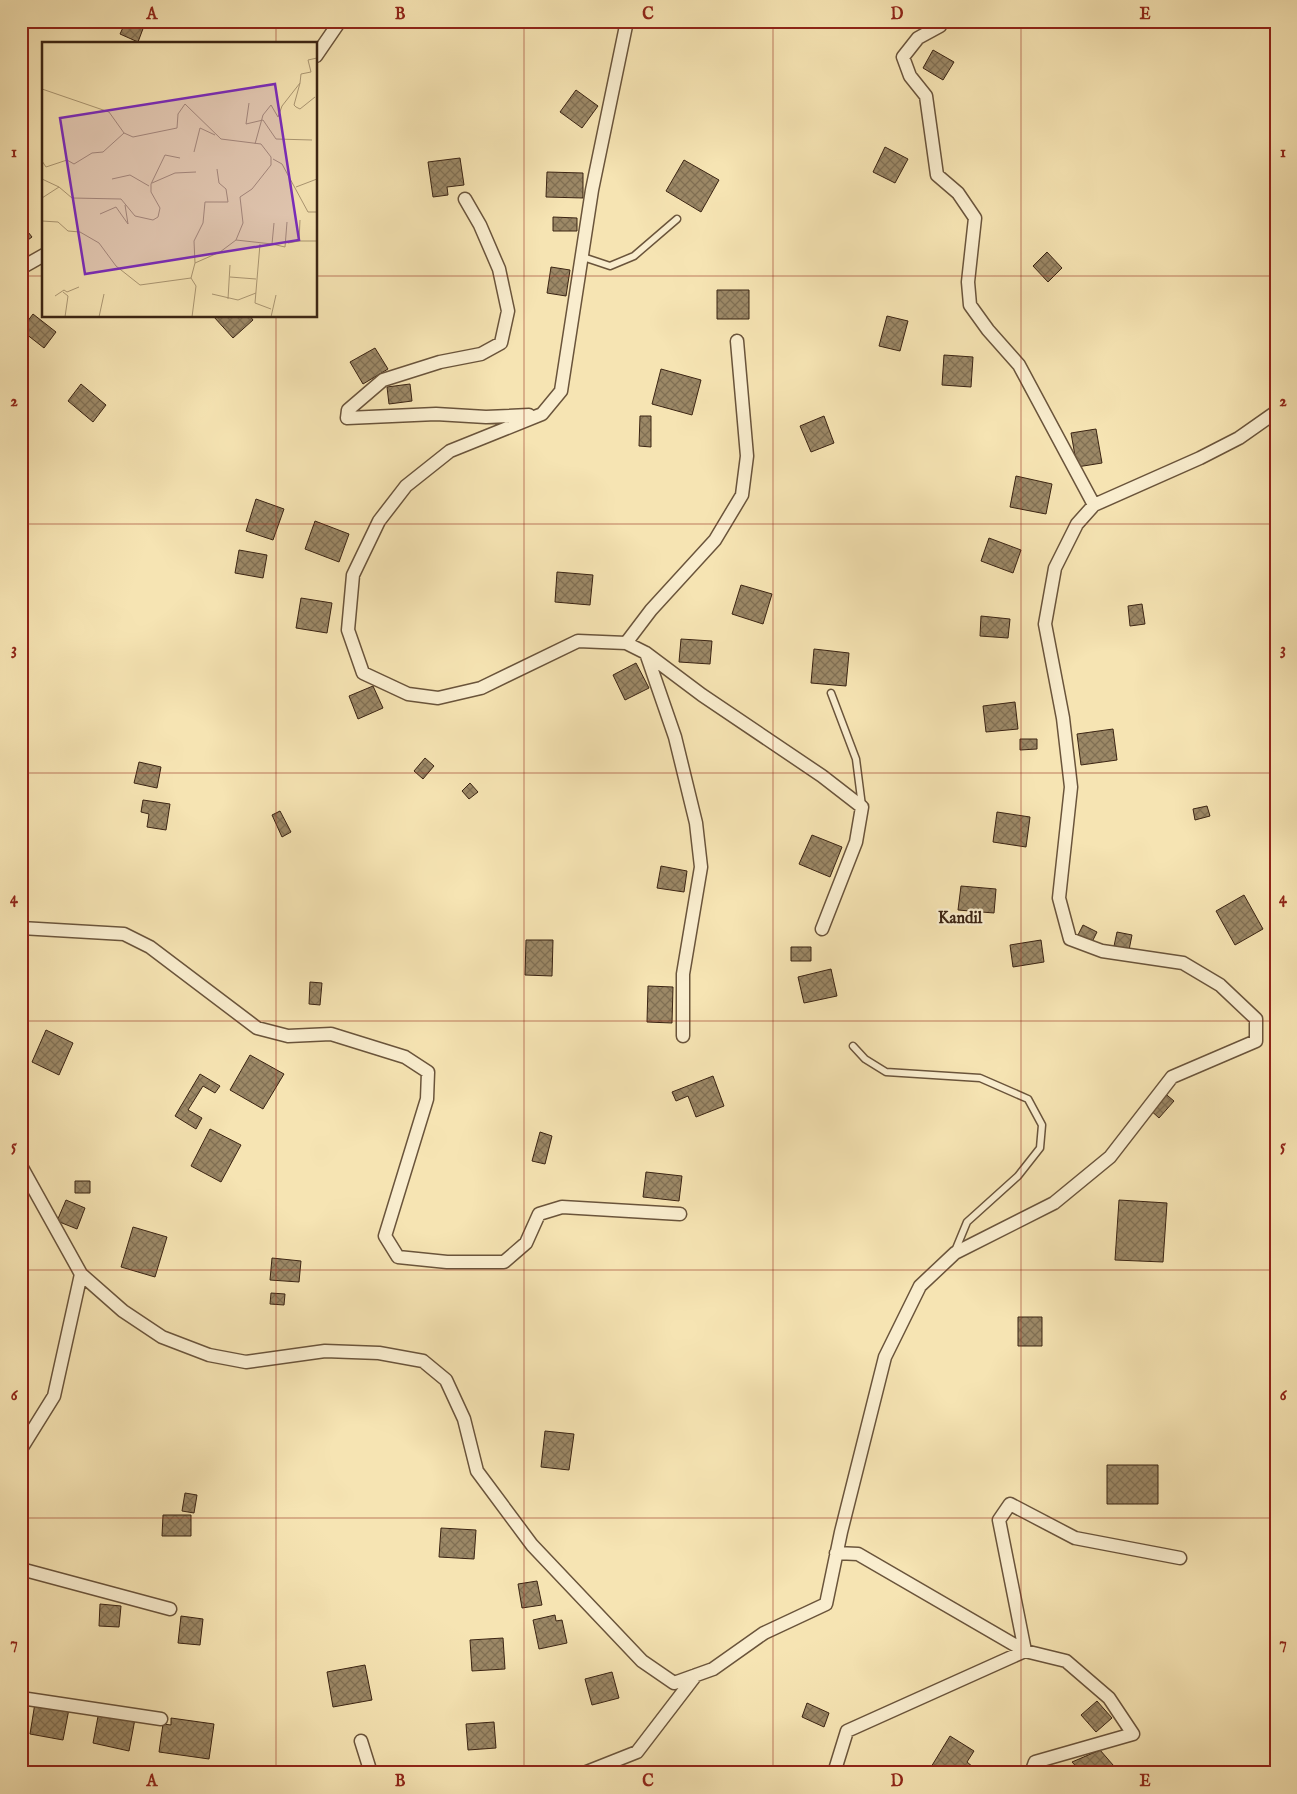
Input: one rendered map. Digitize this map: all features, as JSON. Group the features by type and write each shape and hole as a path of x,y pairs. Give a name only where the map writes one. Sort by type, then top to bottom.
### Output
{"street":[{"path":"318,53 340,21"},
{"path":"627,21 592,190 561,391 542,414 450,451 406,486 379,521 353,575 348,630 363,672 408,694 438,698 481,688 578,641 626,643 646,653 702,695 822,776 862,807 856,842 822,929"},
{"path":"942,21 940,26 918,38 903,57 910,76 926,96 937,175 958,193 975,218 968,282 970,305 988,330 1019,365 1094,505"},
{"path":"465,198 480,225 499,269 508,312 501,343 481,354 440,362 383,380 348,410 347,418 436,414 486,417 542,414"},
{"path":"21,268 42,256"},
{"path":"626,643 651,610 715,540 742,495 747,456 737,342"},
{"path":"21,1166 81,1274 123,1311 162,1337 208,1355 246,1362 325,1352 370,1353 422,1361 446,1380 464,1419 477,1471 532,1544 642,1661 674,1683 713,1669 764,1633 826,1604 836,1552 885,1357 920,1286 955,1253 1054,1203 1110,1156 1172,1077 1256,1041 1256,1019 1220,985 1183,963 1102,951 1070,939 1059,898 1071,787 1063,718 1045,624 1056,568 1077,524 1094,505 1216,450 1239,438 1276,412"},
{"path":"646,653 675,737 696,823 701,867 683,974 683,1036"},
{"path":"21,928 124,934 150,947 256,1028 288,1036 331,1034 405,1057 428,1072 427,1099 385,1236 398,1257 447,1262 504,1262 526,1243 539,1214 562,1208 680,1214"},
{"path":"21,1449 54,1396 81,1274"},
{"path":"1025,1651 999,1520 1010,1504 1075,1538 1180,1558"},
{"path":"836,1552 858,1554 1025,1651 1066,1661 1109,1698 1133,1734 1035,1762 1031,1773"},
{"path":"21,1569 170,1608"},
{"path":"834,1773 847,1731 1025,1651"},
{"path":"584,1773 637,1752 696,1675"},
{"path":"21,1698 161,1719"},
{"path":"361,1741 371,1773"}],"lane":[{"path":"583,257 610,266 634,256 677,219"},
{"path":"831,693 856,760 862,807"},
{"path":"853,1046 886,1072 980,1078 1028,1099 1042,1124 1040,1148 1018,1176 967,1222 955,1253"}],"building":[{"path":"126,21 144,26 138,42 120,34"},
{"path":"933,50 954,62 943,80 923,68"},
{"path":"576,90 598,106 582,128 560,112"},
{"path":"885,147 908,159 895,183 873,172"},
{"path":"460,158 464,185 447,187 448,195 433,197 428,162"},
{"path":"684,160 719,180 701,212 666,191"},
{"path":"547,172 583,173 583,198 546,197"},
{"path":"553,217 577,218 577,231 553,231"},
{"path":"21,223 32,237 21,245"},
{"path":"1047,252 1062,268 1048,282 1033,266"},
{"path":"551,267 570,270 566,296 547,293"},
{"path":"717,290 749,290 749,319 717,319"},
{"path":"33,314 56,332 44,348 21,330"},
{"path":"887,316 908,321 900,351 879,346"},
{"path":"215,318 252,318 253,320 233,338"},
{"path":"375,348 388,369 363,384 350,362"},
{"path":"944,355 973,357 971,387 942,385"},
{"path":"661,369 701,380 692,415 652,404"},
{"path":"81,384 106,405 93,422 68,401"},
{"path":"410,384 412,401 389,404 387,387"},
{"path":"640,416 651,416 651,447 639,446"},
{"path":"824,416 834,443 811,452 800,426"},
{"path":"1096,429 1102,463 1077,467 1071,433"},
{"path":"1016,476 1052,484 1046,514 1010,507"},
{"path":"256,499 284,509 273,540 246,531"},
{"path":"315,521 349,534 339,562 305,549"},
{"path":"989,538 1021,550 1013,573 981,561"},
{"path":"239,550 267,555 263,578 235,573"},
{"path":"557,572 593,575 590,605 555,602"},
{"path":"741,585 772,594 763,624 732,614"},
{"path":"301,598 332,603 327,633 296,628"},
{"path":"1142,604 1145,624 1130,626 1128,606"},
{"path":"981,616 1010,619 1008,638 980,636"},
{"path":"681,639 712,641 710,664 679,662"},
{"path":"814,649 849,653 846,686 811,683"},
{"path":"636,663 649,688 625,700 613,675"},
{"path":"373,686 383,708 358,719 349,696"},
{"path":"1015,702 1018,729 986,732 983,706"},
{"path":"1113,729 1117,760 1081,765 1077,734"},
{"path":"1020,739 1037,739 1037,749 1020,750"},
{"path":"425,758 434,766 423,779 414,771"},
{"path":"139,762 161,767 157,788 134,783"},
{"path":"470,783 478,792 469,799 462,791"},
{"path":"143,800 170,804 166,830 147,827 149,814 141,812"},
{"path":"1207,806 1210,816 1195,820 1193,809"},
{"path":"280,811 291,832 282,837 272,815"},
{"path":"997,812 1030,817 1026,847 993,842"},
{"path":"812,835 842,847 830,877 799,864"},
{"path":"661,866 687,871 684,892 657,888"},
{"path":"961,886 996,889 994,913 958,910"},
{"path":"1244,895 1263,929 1235,945 1216,911"},
{"path":"1083,925 1097,932 1092,942 1078,935"},
{"path":"1117,932 1132,935 1129,950 1114,946"},
{"path":"526,940 553,940 552,976 525,975"},
{"path":"1041,940 1044,962 1013,967 1010,945"},
{"path":"791,947 811,947 811,961 791,961"},
{"path":"831,969 837,996 804,1003 798,977"},
{"path":"310,982 322,983 320,1005 309,1004"},
{"path":"648,986 673,987 672,1023 647,1022"},
{"path":"46,1030 73,1043 59,1075 32,1062"},
{"path":"250,1055 284,1074 263,1109 230,1090"},
{"path":"200,1074 220,1086 215,1093 203,1086 188,1110 202,1118 196,1129 175,1116"},
{"path":"713,1076 724,1106 696,1117 688,1096 676,1101 672,1092"},
{"path":"1162,1091 1174,1101 1159,1118 1148,1108"},
{"path":"210,1129 241,1145 221,1182 191,1166"},
{"path":"540,1132 552,1136 545,1164 532,1161"},
{"path":"646,1172 682,1176 679,1201 643,1197"},
{"path":"75,1181 90,1181 90,1193 75,1193"},
{"path":"66,1200 85,1208 77,1229 57,1221"},
{"path":"1119,1200 1167,1203 1163,1262 1115,1260"},
{"path":"133,1227 167,1237 155,1277 121,1267"},
{"path":"272,1258 301,1261 299,1282 270,1280"},
{"path":"271,1293 285,1294 284,1305 270,1304"},
{"path":"1018,1317 1042,1317 1042,1346 1018,1346"},
{"path":"545,1431 574,1434 569,1470 541,1467"},
{"path":"1107,1465 1158,1465 1158,1504 1107,1504"},
{"path":"185,1493 197,1495 194,1513 182,1511"},
{"path":"163,1515 191,1515 191,1536 162,1536"},
{"path":"441,1528 476,1530 474,1559 439,1557"},
{"path":"537,1581 542,1605 522,1608 518,1584"},
{"path":"100,1604 121,1606 119,1627 99,1626"},
{"path":"555,1615 556,1621 562,1620 567,1643 539,1649 533,1620"},
{"path":"181,1616 203,1619 200,1645 178,1643"},
{"path":"503,1638 505,1669 472,1671 470,1640"},
{"path":"365,1665 372,1700 333,1707 327,1672"},
{"path":"612,1672 619,1698 592,1705 585,1679"},
{"path":"1097,1701 1112,1718 1096,1732 1081,1715"},
{"path":"35,1703 69,1709 63,1740 30,1734"},
{"path":"807,1703 829,1713 824,1727 802,1717"},
{"path":"99,1711 135,1719 129,1751 93,1743"},
{"path":"171,1718 214,1724 209,1759 159,1752 163,1724 171,1725"},
{"path":"494,1722 496,1748 468,1750 466,1724"},
{"path":"950,1736 974,1751 967,1762 980,1773 928,1772"},
{"path":"1100,1750 1120,1773 1082,1773 1072,1762"}],"district":[{"name":"Kandil","path":"960,919"}]}
